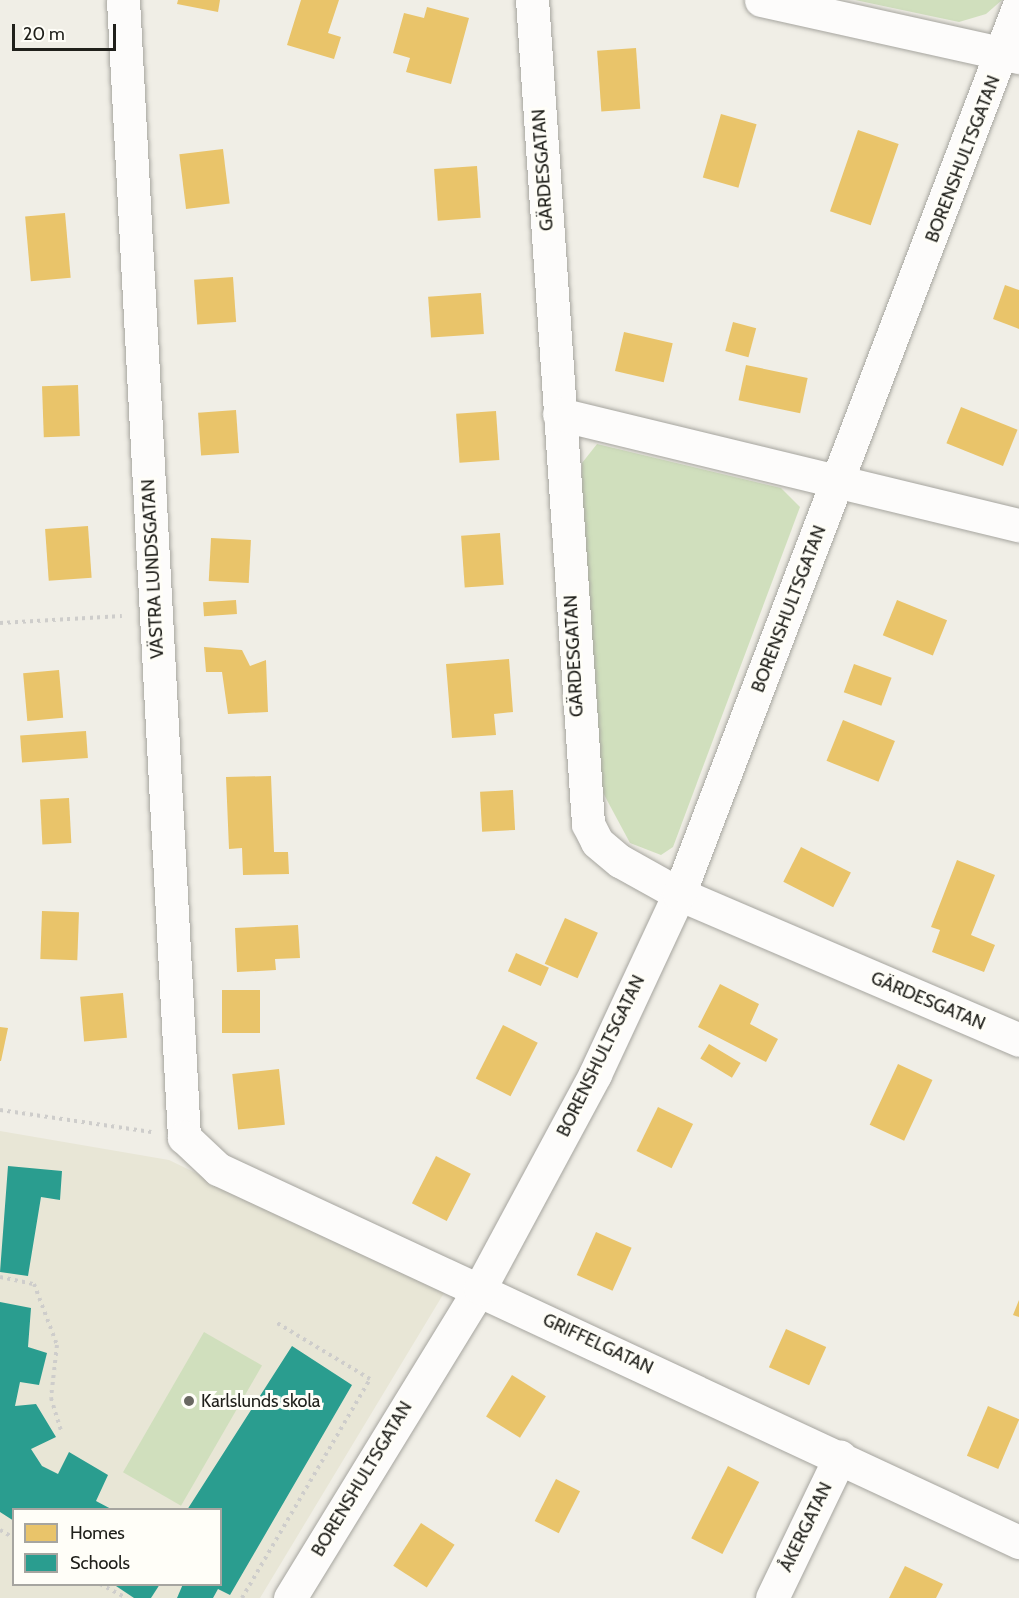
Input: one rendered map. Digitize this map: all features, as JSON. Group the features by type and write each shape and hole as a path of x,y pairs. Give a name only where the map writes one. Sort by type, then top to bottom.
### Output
{"street":[{"name":"VÄSTRA LUNDSGATAN","path":"123,0 184,1137"},
{"name":"GÄRDESGATAN","path":"532,0 588,824 597,842 620,861 679,894 1019,1040"},
{"path":"761,0 1012,55"},
{"name":"BORENSHULTSGATAN","path":"290,1598 480,1288 595,1074 679,894 839,479 1012,55 1019,5"},
{"path":"559,414 839,479 1019,525"},
{"name":"GRIFFELGATAN","path":"184,1137 218,1169 480,1288 1019,1542"},
{"name":"ÅKERGATAN","path":"772,1598 840,1457"}],"path":[{"path":"0,623 156,614"},
{"path":"0,1110 184,1137"},
{"path":"0,1277 34,1284 57,1345 51,1398 61,1430"},
{"path":"242,1598 370,1379 277,1323"},
{"path":"104,1586 126,1598"}],"shaded area":[{"name":"Karlslunds skola","path":"0,1131 169,1160 444,1293 260,1598 0,1598"}],"green space":[{"path":"855,0 1002,0 986,14 959,22"},
{"path":"597,444 781,488 800,507 673,847 661,855 630,843 601,789 582,496 582,463"},
{"path":"204,1332 262,1366 181,1506 123,1472"}],"building: Homes":[{"path":"178,0 220,0 218,12 177,4"},
{"path":"301,0 339,0 328,33 341,37 334,59 287,45"},
{"path":"427,7 469,18 451,84 406,72 410,58 393,53 404,13 424,18"},
{"path":"636,48 640,109 601,112 597,51"},
{"path":"721,114 757,124 738,188 703,177"},
{"path":"858,130 899,144 871,225 830,211"},
{"path":"223,149 230,204 186,209 179,154"},
{"path":"477,166 481,218 438,221 434,169"},
{"path":"65,213 71,278 31,281 25,216"},
{"path":"233,277 236,322 197,325 194,280"},
{"path":"1005,285 1019,290 1019,329 993,319"},
{"path":"481,293 484,334 431,338 428,297"},
{"path":"733,322 756,328 748,357 725,351"},
{"path":"624,332 673,343 664,382 615,371"},
{"path":"746,365 808,378 800,413 739,400"},
{"path":"78,385 80,436 44,437 42,386"},
{"path":"961,407 1018,430 1003,466 946,443"},
{"path":"236,410 239,453 201,456 198,413"},
{"path":"496,411 499,460 460,463 456,414"},
{"path":"88,526 92,578 49,581 45,529"},
{"path":"500,533 504,585 465,588 461,536"},
{"path":"211,538 251,540 249,583 209,581"},
{"path":"236,600 237,614 204,616 203,602"},
{"path":"897,600 947,620 933,655 883,635"},
{"path":"204,647 242,650 250,666 266,660 268,712 228,714 222,672 206,672"},
{"path":"509,659 513,712 494,714 496,735 452,738 446,664"},
{"path":"854,664 892,678 881,706 844,692"},
{"path":"59,670 63,718 27,721 23,673"},
{"path":"843,720 895,741 878,782 827,761"},
{"path":"86,731 88,758 22,763 20,736"},
{"path":"271,776 274,852 288,852 289,874 243,875 242,848 229,849 226,777"},
{"path":"513,790 515,830 482,832 480,792"},
{"path":"69,798 71,843 42,844 40,800"},
{"path":"801,847 851,872 833,907 783,882"},
{"path":"957,860 995,875 971,935 995,945 984,972 932,952 940,930 931,927"},
{"path":"42,911 79,912 77,960 40,959"},
{"path":"565,918 598,933 578,978 545,964"},
{"path":"298,925 300,958 275,959 276,970 237,972 235,928"},
{"path":"516,953 549,968 541,986 508,971"},
{"path":"720,984 759,1004 750,1024 778,1039 766,1062 698,1027"},
{"path":"222,990 260,990 260,1033 222,1033"},
{"path":"123,993 127,1038 84,1042 80,997"},
{"path":"503,1025 538,1043 511,1096 476,1078"},
{"path":"0,1027 8,1028 1,1061 0,1061"},
{"path":"709,1044 741,1063 732,1078 700,1059"},
{"path":"898,1064 932,1080 904,1141 870,1125"},
{"path":"279,1069 285,1125 238,1130 232,1074"},
{"path":"658,1107 693,1124 672,1168 637,1151"},
{"path":"436,1156 471,1174 447,1221 412,1203"},
{"path":"596,1232 632,1248 613,1291 577,1275"},
{"path":"1019,1300 1019,1317 1013,1315"},
{"path":"786,1329 826,1347 809,1385 769,1367"},
{"path":"512,1375 546,1396 520,1438 486,1417"},
{"path":"988,1406 1019,1419 998,1469 967,1456"},
{"path":"728,1466 759,1482 722,1554 691,1538"},
{"path":"556,1479 580,1491 559,1533 535,1521"},
{"path":"421,1523 455,1545 427,1588 393,1566"},
{"path":"905,1566 943,1584 936,1598 889,1598"}],"building: Schools":[{"path":"8,1166 62,1171 60,1200 41,1197 28,1276 0,1272"},
{"path":"0,1302 31,1308 28,1347 47,1353 39,1385 20,1382 15,1406 36,1404 56,1437 31,1449 42,1466 58,1474 69,1452 108,1475 96,1501 109,1508 12,1508 12,1520 0,1512"},
{"path":"292,1346 352,1385 230,1595 218,1589 213,1598 177,1598 182,1586 222,1586 222,1508 188,1508"},
{"path":"116,1586 159,1586 151,1598 134,1598"}],"place":[{"name":"Karlslunds skola","path":"189,1401"}]}
